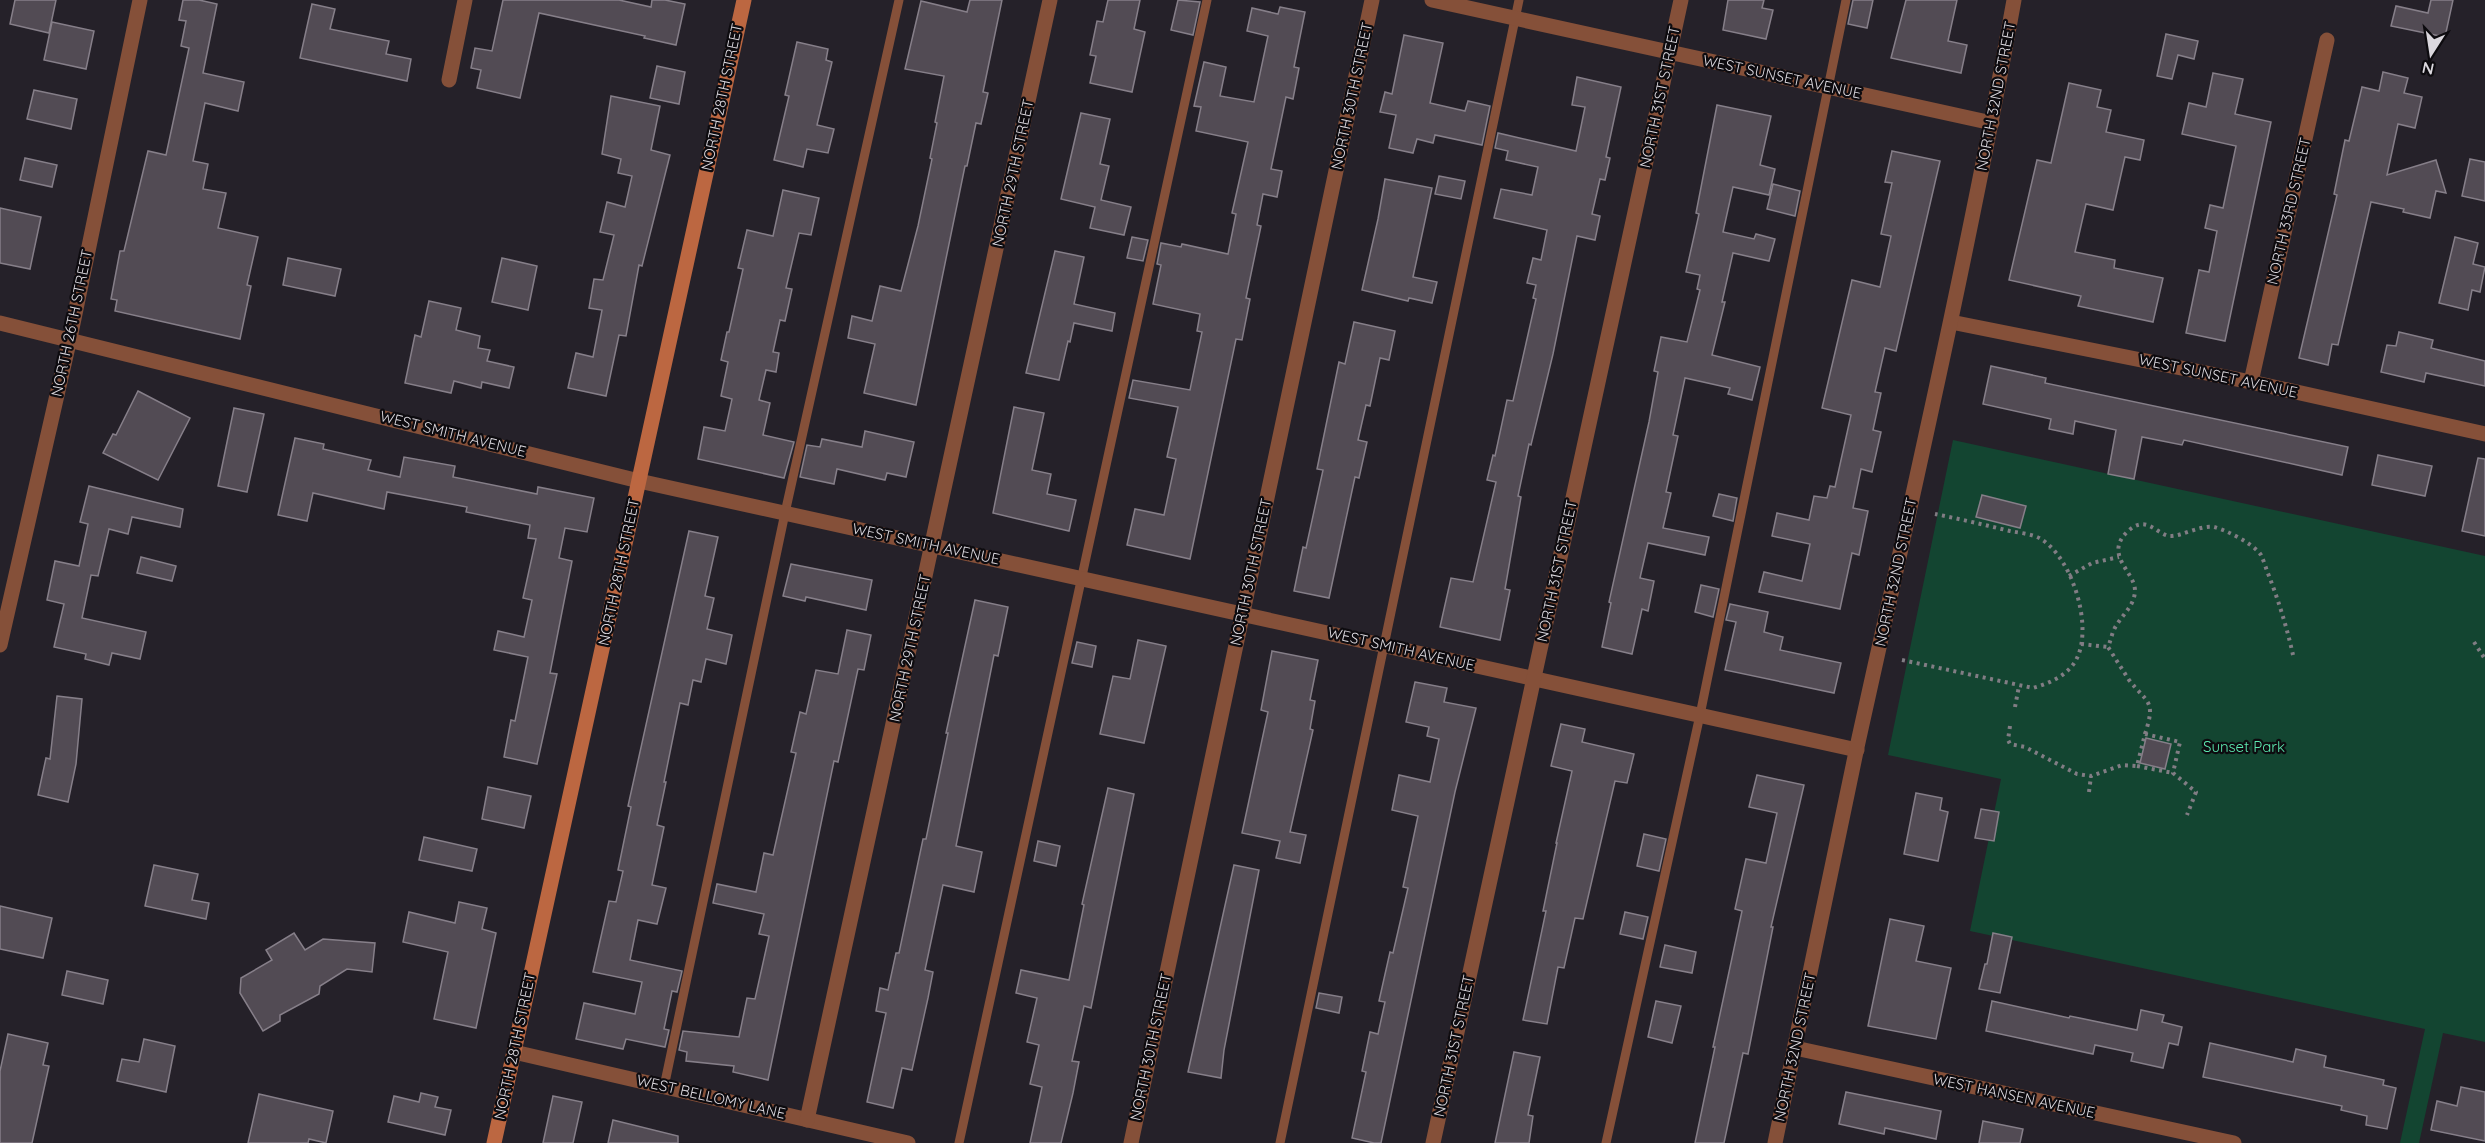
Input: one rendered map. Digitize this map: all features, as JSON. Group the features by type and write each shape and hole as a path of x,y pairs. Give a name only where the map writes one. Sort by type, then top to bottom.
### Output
{"street":[{"name":"NORTH 26TH STREET","path":"0,645 70,339 140,0"},
{"path":"449,80 465,0"},
{"name":"NORTH 28TH STREET","path":"494,1143 744,0"},
{"name":"NORTH 29TH STREET","path":"807,1120 1050,0"},
{"name":"NORTH 30TH STREET","path":"1131,1143 1372,0"},
{"name":"WEST SUNSET AVENUE","path":"1432,0 1992,123"},
{"name":"NORTH 31ST STREET","path":"1433,1143 1681,0"},
{"name":"NORTH 32ND STREET","path":"1775,1143 1857,750 1951,322 1992,123 2014,0"},
{"name":"NORTH 33RD STREET","path":"2251,382 2327,40"},
{"name":"WEST SUNSET AVENUE","path":"1951,322 2251,382 2485,434"},
{"name":"WEST SMITH AVENUE","path":"0,323 639,481 1857,750"},
{"name":"WEST HANSEN AVENUE","path":"1794,1048 2234,1143"},
{"name":"WEST BELLOMY LANE","path":"514,1052 908,1143"}],"lane":[{"path":"664,1087 785,513 899,0"},
{"path":"959,1143 1207,0"},
{"path":"1280,1143 1519,0"},
{"path":"1606,1143 1700,715 1846,0"}],"path":[{"path":"1902,660 2033,688 2050,683 2067,671 2077,659 2081,644 2083,610 2055,549 2039,538 1935,514"},
{"path":"2108,647 2115,627 2134,601 2135,588 2131,576 2123,567 2119,557 2121,543 2127,533 2138,526 2149,525 2169,536 2213,527 2235,535 2260,553 2282,610 2293,655"},
{"path":"2069,576 2092,563 2119,557"},
{"path":"2474,642 2485,659"},
{"path":"2081,644 2108,647 2130,680 2148,700 2151,714 2137,766"},
{"path":"2015,707 2019,686"},
{"path":"2010,726 2008,740 2010,744 2025,747 2077,774 2091,776 2122,765 2173,773 2196,792 2187,815"},
{"path":"2145,734 2180,742 2173,773"},
{"path":"2088,792 2091,776"}],"green space":[{"name":"Sunset Park","path":"1953,440 2485,556 2485,1042 2443,1033 2419,1143 2400,1143 2425,1029 1970,931 2001,779 1888,755"}],"building":[{"path":"15,0 56,0 49,33 10,24"},
{"path":"183,0 199,0 217,4 203,73 244,82 238,111 205,103 193,161 208,164 203,189 226,193 218,228 258,237 247,285 251,286 240,339 115,311 117,300 111,299 120,251 124,251 148,151 166,155 189,48 181,46 186,21 179,20"},
{"path":"503,0 619,0 651,7 652,0 685,4 676,45 539,13 520,98 477,88 481,70 471,68 475,48 492,51"},
{"path":"970,0 1002,0 983,92 988,93 981,124 976,123 967,166 965,166 916,405 864,393 875,344 848,338 852,316 872,321 880,286 901,291 918,226 932,159 930,158 937,123 935,122 944,76 905,69 921,1 967,12"},
{"path":"1108,0 1140,0 1134,29 1145,32 1132,92 1090,83 1096,56 1090,55 1097,21 1103,22"},
{"path":"1178,0 1200,2 1193,35 1171,30"},
{"path":"1728,0 1764,0 1762,8 1773,10 1766,39 1723,30"},
{"path":"1853,0 1873,0 1867,28 1848,24"},
{"path":"1906,0 1957,0 1948,41 1967,45 1961,73 1891,58"},
{"path":"2431,0 2453,0 2445,37 2391,26 2396,6 2428,13"},
{"path":"312,4 335,9 330,29 389,41 386,54 411,59 407,81 300,58"},
{"path":"1280,7 1305,12 1294,67 1299,68 1293,99 1286,97 1271,169 1282,171 1277,197 1263,194 1257,225 1261,226 1246,298 1250,299 1242,340 1236,339 1190,559 1127,545 1135,509 1164,515 1176,459 1167,457 1178,407 1129,398 1133,380 1190,390 1202,332 1197,331 1200,314 1153,304 1161,265 1157,264 1161,243 1181,247 1182,244 1228,254 1236,214 1232,213 1248,142 1196,131 1201,107 1194,106 1204,62 1226,67 1220,96 1254,102 1268,36 1247,31 1252,8 1278,14"},
{"path":"52,22 94,31 86,69 44,60"},
{"path":"2166,34 2198,41 2194,59 2178,55 2172,79 2157,76"},
{"path":"1404,35 1443,43 1430,103 1465,111 1468,101 1490,106 1482,145 1435,135 1433,143 1417,139 1413,153 1389,148 1396,115 1380,112 1385,92 1392,94"},
{"path":"797,42 828,49 826,60 832,62 817,125 834,129 828,153 807,149 803,167 774,160 789,96 785,95"},
{"path":"657,66 685,72 679,104 650,98"},
{"path":"2383,72 2408,78 2404,93 2422,97 2415,128 2398,124 2387,175 2436,160 2446,193 2436,191 2430,218 2403,212 2404,209 2371,202 2338,345 2332,344 2328,365 2299,358 2337,195 2334,194 2345,140 2349,141 2362,87 2379,91"},
{"path":"2213,73 2243,79 2235,114 2271,122 2225,341 2186,333 2199,270 2209,272 2217,231 2205,228 2210,205 2223,208 2236,146 2182,134 2189,103 2206,107"},
{"path":"1577,77 1621,87 1606,157 1610,158 1605,180 1600,179 1592,214 1600,216 1595,240 1577,236 1553,354 1531,445 1529,444 1518,496 1521,497 1505,589 1510,590 1500,640 1440,627 1451,578 1473,582 1496,482 1487,480 1493,455 1495,456 1507,400 1513,401 1536,299 1533,298 1536,285 1527,283 1533,258 1541,260 1547,230 1494,218 1501,189 1532,195 1538,167 1506,160 1508,151 1495,148 1498,133 1576,151 1585,107 1572,105"},
{"path":"2069,83 2101,90 2097,107 2111,110 2106,132 2144,140 2140,160 2125,157 2113,210 2086,204 2075,252 2115,260 2114,268 2163,278 2153,322 2078,306 2081,296 2009,280 2037,160 2051,163"},
{"path":"34,90 77,99 71,129 27,119"},
{"path":"611,96 660,106 651,150 670,155 642,266 639,265 626,336 619,335 606,396 568,388 576,353 593,357 602,310 589,308 594,279 603,280 614,235 600,232 607,202 625,207 632,176 618,173 621,159 602,154"},
{"path":"1717,105 1771,116 1760,165 1775,169 1769,195 1733,187 1723,232 1754,239 1756,234 1775,239 1769,261 1733,253 1722,302 1725,302 1712,355 1760,367 1752,400 1728,394 1730,388 1685,378 1673,435 1678,436 1666,492 1671,493 1663,528 1709,537 1705,555 1648,543 1640,578 1654,581 1648,611 1642,609 1632,654 1602,647 1611,603 1609,602 1649,422 1658,372 1654,371 1661,337 1687,342 1700,290 1697,289 1700,275 1686,272 1699,214 1696,213"},
{"path":"1081,113 1110,119 1100,164 1109,166 1101,200 1131,207 1124,235 1090,228 1095,207 1061,199"},
{"path":"1892,151 1940,161 1896,351 1885,348 1875,392 1881,393 1873,430 1881,432 1872,472 1861,469 1853,508 1868,511 1859,555 1852,553 1840,609 1759,592 1764,572 1802,581 1810,544 1772,536 1777,513 1809,520 1814,496 1827,498 1830,486 1835,487 1851,415 1822,408 1852,280 1880,287 1891,236 1881,234 1892,183 1885,182"},
{"path":"25,158 57,165 52,187 20,180"},
{"path":"2470,159 2485,162 2485,201 2462,196"},
{"path":"1439,176 1465,181 1461,199 1435,194"},
{"path":"1385,179 1432,188 1413,277 1437,282 1432,303 1409,298 1408,301 1362,290"},
{"path":"1773,184 1800,191 1795,216 1767,209"},
{"path":"783,190 819,198 811,235 799,233 786,288 792,289 785,321 780,320 773,352 779,353 776,372 766,370 759,400 770,403 763,435 794,442 784,478 698,459 704,427 725,431 732,399 721,396 728,362 721,360 743,269 738,268 747,230 773,236"},
{"path":"0,208 41,217 30,269 0,263"},
{"path":"1132,237 1148,240 1143,261 1127,258"},
{"path":"2455,237 2478,243 2473,264 2485,267 2480,292 2472,290 2468,310 2439,303"},
{"path":"1055,251 1084,257 1074,304 1115,313 1112,331 1074,323 1059,380 1026,373"},
{"path":"288,258 341,269 335,296 283,285"},
{"path":"502,258 537,266 528,310 492,302"},
{"path":"429,301 461,308 456,330 480,336 478,348 490,350 487,361 514,367 509,388 482,382 481,388 454,381 451,393 405,383 415,335 421,337"},
{"path":"1354,322 1395,331 1389,360 1380,358 1370,406 1366,405 1358,440 1367,442 1359,478 1355,477 1329,598 1294,591 1323,470 1317,469 1339,362 1345,364"},
{"path":"2399,332 2433,340 2431,348 2485,361 2485,386 2426,373 2424,382 2381,372 2387,345 2396,346"},
{"path":"1991,366 2046,378 2045,383 2348,447 2342,475 2184,440 2182,445 2142,437 2134,479 2108,474 2116,430 2075,421 2073,434 2049,429 2051,419 1983,404"},
{"path":"138,391 190,418 158,480 103,453 113,434 116,435"},
{"path":"1014,407 1044,413 1032,470 1051,474 1047,494 1076,500 1069,531 993,513"},
{"path":"234,408 264,414 247,492 218,486"},
{"path":"865,431 914,442 906,477 887,473 885,480 837,469 834,484 800,477 807,445 820,447 822,439 862,447"},
{"path":"295,438 324,444 323,449 371,460 368,470 400,477 404,457 455,466 453,477 537,494 538,487 594,498 587,532 565,528 559,558 572,561 550,673 557,674 537,764 504,757 511,720 515,721 528,657 494,650 498,631 524,637 532,600 523,598 536,539 528,538 530,525 466,512 467,507 387,492 384,509 313,493 307,521 278,515"},
{"path":"2378,455 2432,466 2425,496 2372,485"},
{"path":"2478,458 2485,459 2485,536 2462,531"},
{"path":"89,486 183,509 180,527 132,517 128,534 109,529 98,576 91,575 82,618 146,632 140,659 112,653 109,665 85,659 86,654 54,647 64,604 47,600 55,561 79,566 88,524 80,522"},
{"path":"1719,494 1737,498 1733,521 1713,516"},
{"path":"1982,495 2026,506 2020,528 1976,517"},
{"path":"689,531 718,537 705,596 714,598 707,629 732,635 726,664 706,659 701,682 693,680 688,705 680,703 657,825 664,827 652,885 666,888 657,924 638,920 630,960 682,971 677,992 672,991 664,1029 669,1030 665,1047 626,1039 623,1049 576,1039 584,1003 635,1014 642,982 593,972 609,901 616,902 623,871 618,870 631,807 628,806"},
{"path":"141,557 176,566 172,581 137,573"},
{"path":"791,564 872,580 866,610 806,597 805,601 783,596"},
{"path":"1701,585 1719,589 1713,617 1695,612"},
{"path":"975,600 1008,607 998,656 994,655 956,846 982,852 974,892 943,885 925,970 933,972 912,1070 902,1068 893,1108 867,1102 886,1013 876,1011 880,988 888,990 896,953 899,953 923,839 926,839"},
{"path":"1730,604 1768,612 1764,632 1783,637 1780,650 1841,663 1834,693 1725,670 1736,622 1726,620"},
{"path":"847,630 871,635 864,670 858,669 838,762 834,761 768,1080 733,1072 734,1066 686,1061 687,1052 679,1050 683,1031 739,1037 747,998 755,999 769,936 759,934 764,914 713,903 717,884 756,892 764,853 773,855 796,753 791,752 800,712 806,714 816,670 838,674"},
{"path":"1138,640 1166,646 1144,743 1100,734 1113,676 1130,679"},
{"path":"1077,642 1096,646 1092,667 1072,663"},
{"path":"1272,651 1318,660 1310,700 1315,701 1310,729 1313,730 1290,832 1306,835 1300,863 1276,858 1280,841 1242,833 1268,712 1261,710"},
{"path":"1415,682 1447,688 1444,702 1476,708 1455,792 1381,1143 1374,1143 1352,1138 1366,1072 1362,1071 1370,1032 1378,1034 1385,1002 1379,1001 1408,888 1403,887 1418,816 1392,810 1399,775 1430,782 1439,739 1427,736 1429,727 1406,722"},
{"path":"57,696 82,699 76,764 68,802 38,795 46,758 50,759"},
{"path":"1561,724 1585,729 1582,742 1634,754 1627,783 1615,781 1583,919 1575,918 1564,968 1558,967 1547,1024 1523,1020 1572,771 1551,766"},
{"path":"2146,738 2171,744 2165,769 2140,763"},
{"path":"1757,775 1804,785 1771,927 1773,927 1748,1054 1743,1053 1724,1143 1695,1143 1742,911 1735,909 1746,859 1766,863 1777,813 1749,807"},
{"path":"488,787 531,796 524,828 482,819"},
{"path":"1108,788 1134,794 1091,1008 1084,1006 1072,1061 1079,1062 1073,1093 1061,1143 1030,1143 1042,1087 1030,1084 1039,1045 1027,1042 1037,998 1016,993 1021,970 1069,980 1084,905 1082,904"},
{"path":"1916,793 1942,798 1940,810 1948,812 1938,861 1904,854"},
{"path":"1981,809 1999,812 1994,841 1975,838"},
{"path":"1644,834 1666,839 1659,871 1637,866"},
{"path":"424,837 477,849 472,871 419,860"},
{"path":"1038,841 1060,846 1056,866 1034,861"},
{"path":"154,865 198,874 192,900 209,903 206,919 145,906"},
{"path":"1234,865 1259,870 1224,1050 1221,1078 1188,1072"},
{"path":"459,902 487,908 482,929 496,933 476,1028 434,1019 448,952 403,942 409,912 455,923"},
{"path":"0,906 52,918 43,958 0,949"},
{"path":"1625,912 1648,917 1643,939 1620,934"},
{"path":"1890,919 1924,926 1916,961 1951,968 1936,1039 1868,1026"},
{"path":"294,933 305,950 323,939 375,943 372,972 347,969 320,986 319,994 280,1015 280,1021 263,1031 240,993 241,978 272,960 266,950"},
{"path":"1993,933 2012,937 2000,993 1979,989"},
{"path":"1665,945 1696,952 1692,973 1660,967"},
{"path":"67,971 108,980 103,1004 62,995"},
{"path":"1319,993 1342,997 1339,1013 1316,1008"},
{"path":"1656,1001 1681,1006 1672,1043 1648,1037"},
{"path":"1992,1001 2137,1030 2141,1010 2164,1015 2162,1022 2182,1027 2178,1045 2169,1043 2163,1068 2131,1061 2133,1053 2095,1045 2093,1054 1986,1031"},
{"path":"8,1034 48,1043 43,1065 49,1066 32,1143 0,1143 0,1071"},
{"path":"144,1039 175,1046 166,1092 117,1081 122,1059 139,1062"},
{"path":"2210,1043 2293,1062 2296,1049 2326,1056 2324,1067 2384,1080 2383,1085 2396,1088 2387,1129 2366,1125 2367,1116 2341,1110 2342,1106 2203,1077"},
{"path":"1514,1052 1540,1057 1528,1115 1533,1116 1529,1143 1495,1143"},
{"path":"2461,1087 2485,1092 2485,1141 2431,1130 2437,1101 2457,1106"},
{"path":"1846,1092 1941,1111 1936,1139 1885,1128 1884,1134 1839,1124"},
{"path":"421,1093 438,1097 435,1107 451,1110 445,1135 388,1122 394,1096 419,1102"},
{"path":"259,1094 333,1111 326,1143 309,1139 308,1143 248,1143"},
{"path":"553,1096 582,1102 573,1143 543,1143"},
{"path":"613,1120 678,1136 678,1143 608,1143"},
{"path":"1983,1121 2023,1129 2020,1143 1979,1143"}]}
